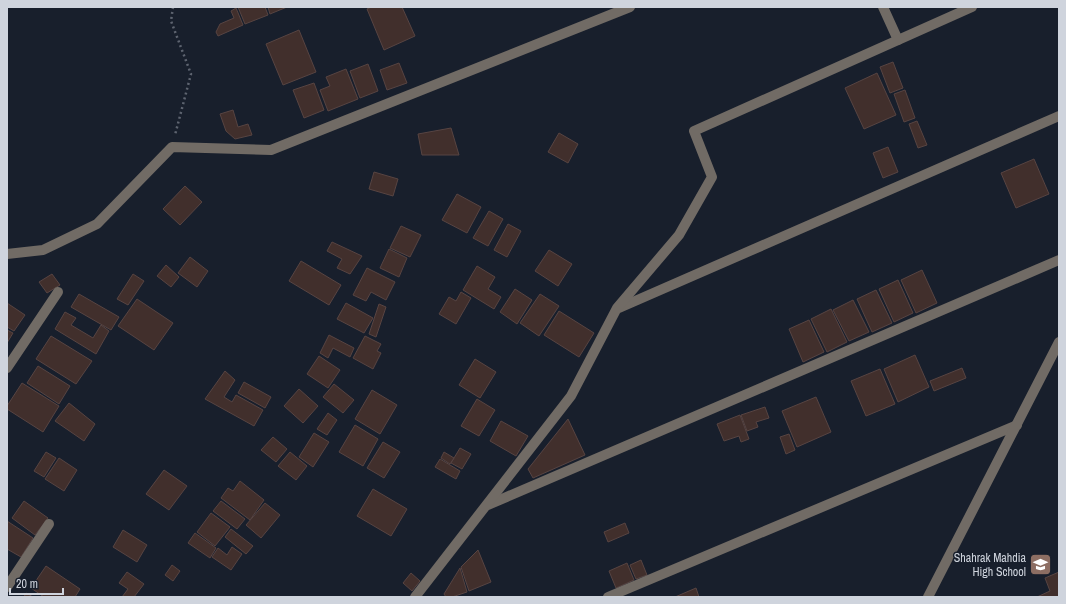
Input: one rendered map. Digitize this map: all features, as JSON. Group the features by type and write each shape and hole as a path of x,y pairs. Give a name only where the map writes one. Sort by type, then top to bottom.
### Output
{"street":[{"path":"7,254 43,250 97,224 172,147 271,150 630,7"},
{"path":"883,7 898,40"},
{"path":"415,597 571,396 617,308 679,235 712,177 694,131 972,7"},
{"path":"617,308 1059,116"},
{"path":"486,505 1059,260"},
{"path":"7,368 58,292"},
{"path":"928,597 1059,342"},
{"path":"608,597 1016,425"},
{"path":"7,586 50,524"}],"path":[{"path":"172,147 191,74 171,21 173,7"}],"building":[{"path":"238,7 265,7 268,15 245,24"},
{"path":"268,7 287,7 270,14"},
{"path":"371,7 402,7 415,36 384,50 367,9"},
{"path":"236,8 243,25 218,36 216,32 220,24 234,18 231,11"},
{"path":"299,30 316,72 283,85 266,44"},
{"path":"893,62 903,88 890,93 880,67"},
{"path":"399,63 407,83 387,90 380,70"},
{"path":"368,64 378,91 360,98 350,71"},
{"path":"346,69 358,99 328,111 320,90 330,86 326,77"},
{"path":"877,73 896,115 864,129 845,88"},
{"path":"314,83 324,110 304,118 293,90"},
{"path":"905,90 915,118 904,122 894,94"},
{"path":"233,110 238,127 248,124 252,135 235,139 226,131 220,114"},
{"path":"917,121 927,145 918,148 909,124"},
{"path":"451,128 459,155 422,155 418,134"},
{"path":"559,133 578,144 568,163 548,152"},
{"path":"888,147 898,172 883,178 873,153"},
{"path":"1034,159 1049,194 1016,208 1001,173"},
{"path":"374,172 398,179 393,196 369,189"},
{"path":"185,186 202,202 180,225 163,209"},
{"path":"457,194 481,207 467,233 442,220"},
{"path":"489,211 503,219 488,246 473,238"},
{"path":"508,224 521,231 507,257 494,250"},
{"path":"401,226 421,235 410,257 390,248"},
{"path":"332,242 362,256 350,274 337,268 342,259 327,251"},
{"path":"389,249 407,258 399,277 380,268"},
{"path":"549,250 572,264 558,286 535,271"},
{"path":"190,257 208,271 197,287 178,273"},
{"path":"301,261 341,285 329,305 289,281"},
{"path":"166,265 179,277 171,287 157,276"},
{"path":"477,266 495,277 488,289 501,297 494,309 463,290"},
{"path":"367,268 395,282 386,300 371,292 366,301 353,295"},
{"path":"922,270 937,303 916,313 901,280"},
{"path":"52,274 60,285 47,293 39,282"},
{"path":"133,274 144,281 128,305 117,299"},
{"path":"898,280 913,313 894,322 879,289"},
{"path":"515,289 532,300 517,324 500,312"},
{"path":"876,290 892,323 872,332 857,299"},
{"path":"461,292 471,298 456,324 439,314 449,297 456,301"},
{"path":"79,294 119,317 111,330 71,307"},
{"path":"540,294 559,306 539,336 520,323"},
{"path":"137,299 173,323 154,350 118,326"},
{"path":"853,300 869,332 849,341 833,310"},
{"path":"7,303 25,315 14,331 7,327"},
{"path":"346,303 373,318 364,333 337,319"},
{"path":"379,304 386,307 376,337 369,334"},
{"path":"831,309 847,342 827,352 811,319"},
{"path":"559,311 594,333 579,357 544,335"},
{"path":"65,312 76,318 71,325 93,338 101,325 109,331 96,354 55,329"},
{"path":"809,320 824,352 803,362 789,329"},
{"path":"7,330 13,333 7,343"},
{"path":"329,335 354,348 350,357 333,348 328,358 320,353"},
{"path":"51,336 92,361 76,384 36,359"},
{"path":"365,336 381,344 377,351 381,353 373,369 353,358"},
{"path":"915,355 929,387 898,402 884,369"},
{"path":"319,356 340,370 328,388 307,374"},
{"path":"475,359 496,372 480,398 459,385"},
{"path":"38,366 70,386 59,404 27,383"},
{"path":"962,368 966,378 934,391 930,381"},
{"path":"880,369 895,404 866,416 851,381"},
{"path":"225,371 235,380 224,397 232,402 236,395 263,410 254,426 205,399"},
{"path":"244,382 271,397 265,408 238,393"},
{"path":"22,383 59,406 43,432 7,409 7,406"},
{"path":"334,384 354,400 343,413 323,397"},
{"path":"299,389 318,406 303,423 284,406"},
{"path":"372,390 397,405 380,434 355,419"},
{"path":"816,397 831,432 797,447 782,411"},
{"path":"477,399 495,410 479,436 461,426"},
{"path":"69,403 95,424 84,441 55,421"},
{"path":"765,407 769,418 756,422 758,427 747,431 741,415"},
{"path":"328,413 337,420 327,435 317,429"},
{"path":"740,415 749,439 741,442 739,436 724,441 717,424"},
{"path":"568,419 585,455 533,478 528,469"},
{"path":"501,421 528,436 516,456 490,441"},
{"path":"355,425 378,439 363,466 339,452"},
{"path":"314,433 329,442 313,467 299,457"},
{"path":"789,434 795,450 786,454 780,437"},
{"path":"273,437 287,449 276,462 261,450"},
{"path":"383,442 400,452 384,478 367,468"},
{"path":"460,448 471,454 462,469 451,463"},
{"path":"46,452 56,458 44,477 34,471"},
{"path":"290,452 307,466 296,480 278,466"},
{"path":"444,452 454,458 450,464 441,458"},
{"path":"59,458 77,470 64,491 45,479"},
{"path":"440,459 460,471 456,479 435,467"},
{"path":"164,470 187,486 169,510 146,494"},
{"path":"240,481 264,500 250,520 221,498 228,488 233,491"},
{"path":"373,489 407,509 391,536 357,516"},
{"path":"24,501 48,518 35,535 12,518"},
{"path":"221,501 245,519 237,529 213,511"},
{"path":"265,503 280,515 261,538 246,525"},
{"path":"211,513 230,527 215,546 197,532"},
{"path":"7,521 33,538 21,557 7,549"},
{"path":"625,523 629,533 608,542 604,532"},
{"path":"231,529 253,546 246,554 225,537"},
{"path":"123,530 147,545 137,562 113,547"},
{"path":"195,533 216,548 210,558 188,543"},
{"path":"232,547 242,554 231,570 212,557 218,548 227,555"},
{"path":"478,550 491,582 469,591 461,567"},
{"path":"641,560 647,575 636,579 630,565"},
{"path":"627,563 634,580 616,588 609,571"},
{"path":"172,565 180,571 173,581 165,575"},
{"path":"46,566 80,589 75,597 44,597 31,588"},
{"path":"460,568 467,592 452,597 446,597 444,594"},
{"path":"127,572 144,584 134,597 122,597 128,589 119,583"},
{"path":"1059,572 1059,597 1037,597 1050,591 1045,578"},
{"path":"411,573 420,581 412,591 403,583"},
{"path":"696,588 699,597 675,597"},
{"path":"26,593 33,597 24,597"}],"place":[{"name":"Shahrak Mahdia High School","path":"1041,565"}]}
